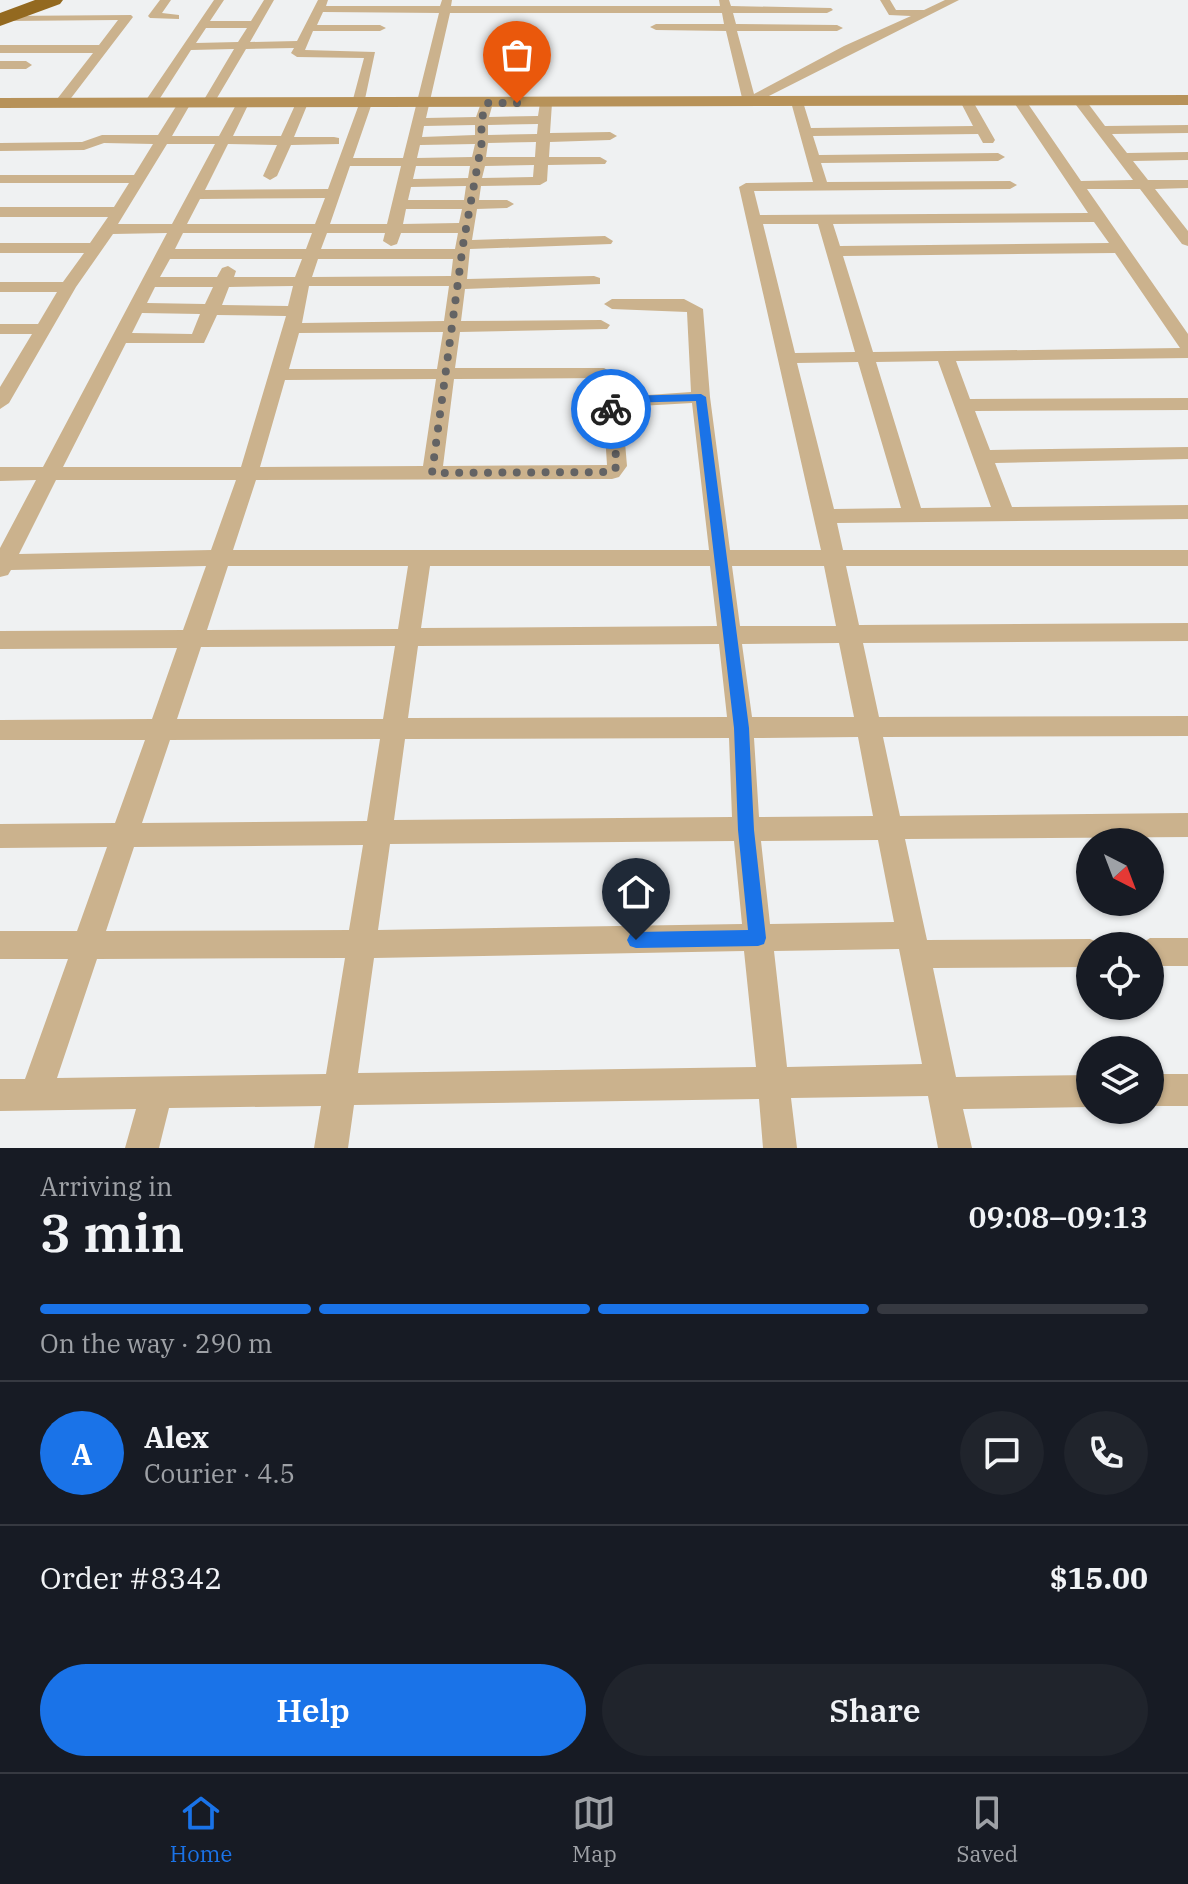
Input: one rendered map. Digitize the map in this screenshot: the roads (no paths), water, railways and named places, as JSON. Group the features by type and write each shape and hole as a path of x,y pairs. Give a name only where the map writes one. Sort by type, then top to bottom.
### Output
{"highway":[{"path":"2,17 33,0"},
{"path":"2,17 53,0"}],"street":[{"path":"154,16 166,0"},
{"path":"150,103 219,0"},
{"path":"208,103 269,0"},
{"path":"885,0 893,13 929,12"},
{"path":"749,102 945,2"},
{"path":"36,1094 248,475 294,319 302,281 334,193 339,151 362,103 371,55 297,53 320,4 577,9 825,5 848,49"},
{"path":"388,254 446,5"},
{"path":"725,5 749,102"},
{"path":"2,17 175,17"},
{"path":"60,103 127,17"},
{"path":"203,25 255,24"},
{"path":"656,27 837,28"},
{"path":"308,28 380,28"},
{"path":"188,47 300,44"},
{"path":"0,49 104,49"},
{"path":"0,65 26,65"},
{"path":"419,122 481,121 545,112 749,102 1188,100"},
{"path":"966,101 1019,201"},
{"path":"1019,101 1188,347"},
{"path":"1079,101 1142,184 1182,226 1188,241"},
{"path":"797,102 821,186"},
{"path":"0,403 7,380 46,329 68,287 108,229 185,103"},
{"path":"243,103 1,564 220,558 1188,558"},
{"path":"270,176 302,103"},
{"path":"432,473 463,250 482,141 481,121 487,103"},
{"path":"1,105 487,103 545,112"},
{"path":"407,183 540,181 545,112"},
{"path":"1100,130 1188,129"},
{"path":"805,132 983,130"},
{"path":"415,141 610,136"},
{"path":"0,147 84,146 102,139 285,141 411,161 600,161"},
{"path":"1122,157 1188,156"},
{"path":"813,159 998,157"},
{"path":"0,179 139,179"},
{"path":"1074,185 1188,184"},
{"path":"955,1148 825,516 746,187 821,186 1019,201 1096,217"},
{"path":"195,195 334,193"},
{"path":"753,220 824,219 1019,201"},
{"path":"400,205 507,204"},
{"path":"0,212 117,212"},
{"path":"824,219 913,515"},
{"path":"108,229 467,228"},
{"path":"119,338 198,339 244,229"},
{"path":"163,254 388,254 605,241"},
{"path":"0,248 94,248"},
{"path":"834,251 1118,248"},
{"path":"149,282 594,281"},
{"path":"0,287 68,287"},
{"path":"612,304 684,304 695,309 701,397 723,558 741,728 746,830 780,1148"},
{"path":"135,308 211,309 294,319 453,326 601,325"},
{"path":"0,329 46,329"},
{"path":"787,358 1188,353"},
{"path":"945,356 1004,514"},
{"path":"277,375 604,373"},
{"path":"0,474 612,472 617,466 612,402 701,397"},
{"path":"962,405 1188,404"},
{"path":"982,457 1188,453"},
{"path":"825,516 1188,512"},
{"path":"331,1148 420,558"},
{"path":"0,640 1188,632"},
{"path":"0,730 1188,726"},
{"path":"0,836 1188,825"},
{"path":"0,945 758,938 1076,952"},
{"path":"1164,952 1188,952"},
{"path":"0,1095 772,1083 1076,1091"},
{"path":"1164,1090 1188,1090"},
{"path":"142,1148 157,1092"}]}
